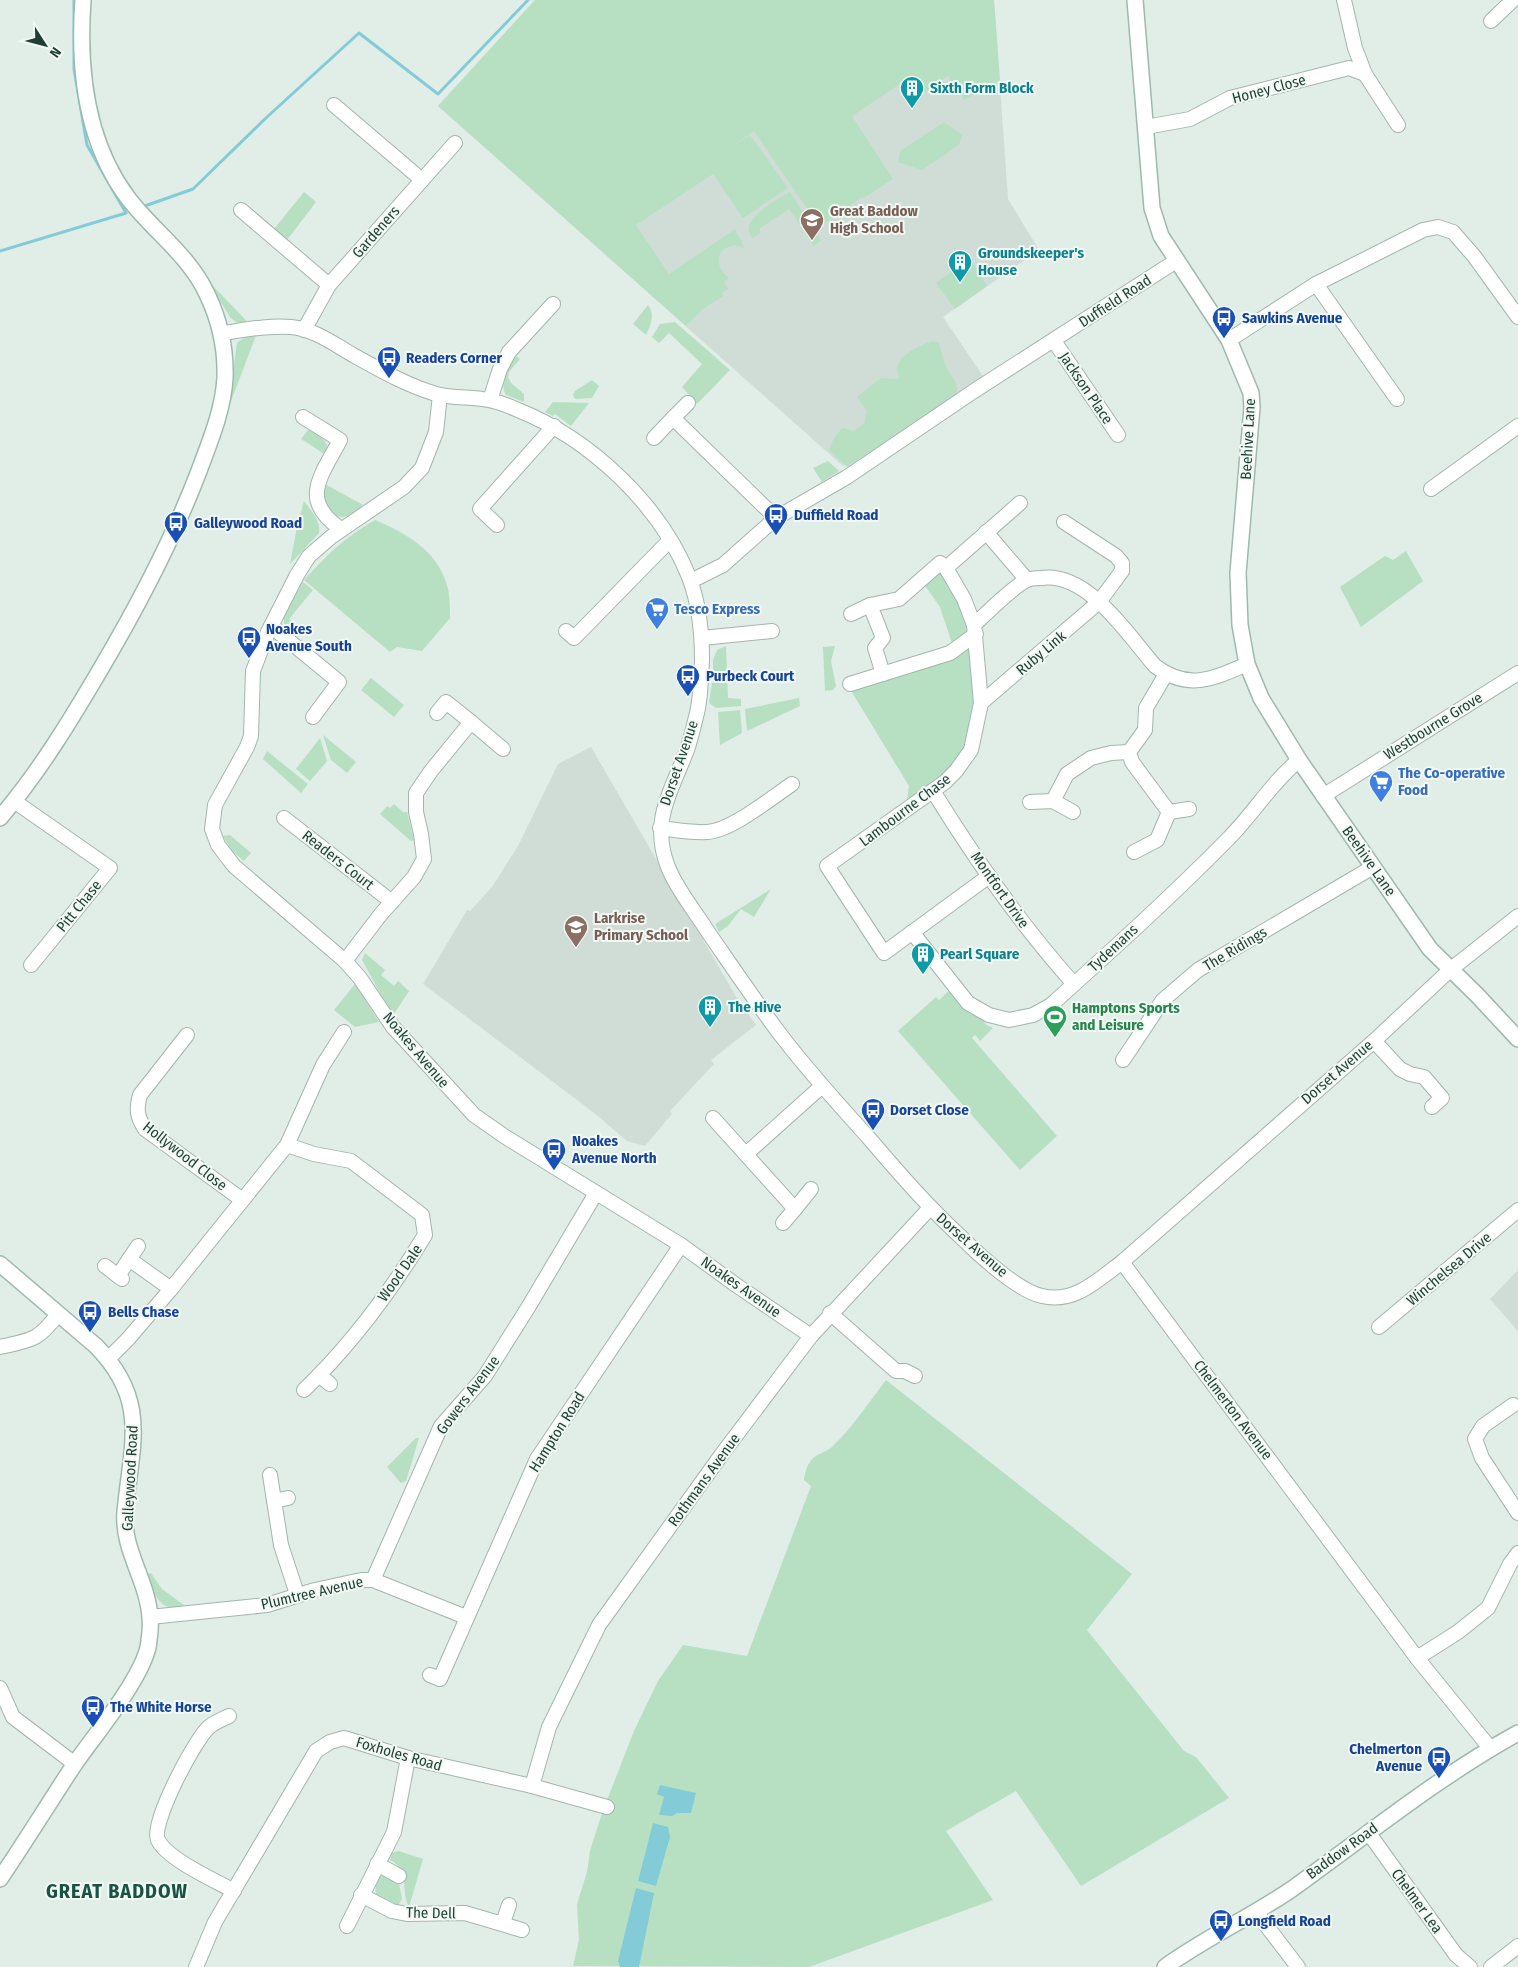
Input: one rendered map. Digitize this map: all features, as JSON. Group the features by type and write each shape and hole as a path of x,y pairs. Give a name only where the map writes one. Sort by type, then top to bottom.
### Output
{"street":[{"path":"0,818 39,768 81,703 155,574 181,517 210,442 220,411 225,379 222,333 206,292 192,268 128,197 105,159 90,115 84,78 80,35 83,0"},
{"name":"Beehive Lane","path":"1134,0 1152,208 1161,236 1229,340 1250,393 1252,407 1238,574 1240,625 1247,664 1261,698 1299,760 1430,949 1478,995 1518,1038"},
{"path":"1344,0 1355,48 1365,74 1398,125"},
{"path":"1491,21 1513,0"},
{"name":"Honey Close","path":"1146,127 1190,119 1230,98 1349,68 1365,74"},
{"path":"334,105 422,180"},
{"name":"Gardeners","path":"304,330 329,285 455,143"},
{"path":"241,210 329,285"},
{"path":"1229,340 1316,284 1423,230 1438,227 1453,232 1464,244 1518,317"},
{"name":"Duffield Road","path":"690,581 723,565 776,518 847,476 974,391 1176,261"},
{"path":"1316,284 1397,399"},
{"path":"490,400 500,369 510,352 553,304"},
{"name":"Dorset Avenue","path":"222,333 264,328 292,327 304,330 318,334 391,376 440,395 490,400 515,408 554,426 585,446 607,465 641,501 662,526 690,581 702,638 698,706 687,748 668,793 660,828 662,847 668,869 739,979 822,1086 930,1208 988,1262 1039,1296 1062,1298 1083,1291 1122,1262 1374,1041 1450,970 1518,916"},
{"name":"Jackson Place","path":"1054,341 1118,435"},
{"name":"Noakes Avenue","path":"440,395 436,432 422,468 404,487 341,529 309,556 297,575 268,632 253,671 251,736 247,747 215,805 212,829 218,845 234,866 345,961 360,978 393,1027 474,1115 504,1136 681,1245 811,1336"},
{"path":"654,438 688,403"},
{"path":"303,417 340,440 316,486 317,504 327,520 341,529"},
{"path":"673,418 776,518"},
{"path":"497,525 480,509 554,426"},
{"path":"1431,489 1518,426"},
{"path":"851,614 870,605 898,599 940,562 946,568 1020,503"},
{"path":"1064,522 1116,556 1122,563 1122,571 1099,602"},
{"path":"986,532 1027,580"},
{"path":"574,638 670,540"},
{"name":"Lambourne Chase","path":"912,932 884,953 827,866 933,791 956,772 971,750 981,703 975,629 964,599 946,568"},
{"path":"850,684 950,653 1027,580 1048,577 1066,579 1082,587 1099,602 1155,666 1166,674 1190,682 1224,674 1247,664"},
{"name":"Ruby Link","path":"981,703 1099,602"},
{"path":"870,605 883,638 875,648 883,674"},
{"path":"272,626 339,682 313,717"},
{"path":"702,638 772,631"},
{"name":"Westbourne Grove","path":"1323,796 1518,673"},
{"path":"1129,752 1145,730 1146,708 1166,674"},
{"path":"437,713 446,702 503,749"},
{"path":"345,961 414,877 424,859 416,812 416,793 431,771 471,722"},
{"path":"1053,801 1067,774 1091,758 1111,753 1129,752"},
{"path":"1129,752 1132,762 1170,812"},
{"name":"Tydemans","path":"912,932 968,1003 990,1015 1009,1020 1033,1015 1051,1005 1143,921 1229,838 1287,770 1299,760"},
{"name":"Dorset Avenue","path":"660,828 707,832 718,830 733,823 792,784"},
{"name":"Montfort Drive","path":"933,791 989,876 1038,943 1074,984"},
{"name":"Pitt Chase","path":"14,801 110,868 31,965"},
{"path":"1030,802 1053,801 1074,812"},
{"path":"1170,812 1189,809"},
{"path":"1134,852 1158,840 1170,812"},
{"name":"Readers Court","path":"284,818 392,902"},
{"name":"The Ridings","path":"1123,1060 1163,1000 1198,970 1373,867"},
{"path":"912,932 989,876"},
{"path":"109,1358 171,1289 241,1199 287,1145 323,1065 344,1032"},
{"name":"Hollywood Close","path":"187,1035 140,1095 137,1107 138,1118 146,1129 241,1199"},
{"path":"1374,1041 1400,1068 1410,1074 1424,1077 1442,1098 1432,1107"},
{"path":"746,1154 822,1086"},
{"path":"713,1118 795,1209"},
{"name":"Wood Dale","path":"287,1145 314,1154 351,1161 422,1215 425,1235 402,1274 325,1380 304,1390"},
{"path":"783,1223 811,1190"},
{"name":"Gowers Avenue","path":"373,1580 441,1426 485,1376 596,1193"},
{"name":"Rothmans Avenue","path":"532,1786 549,1727 599,1625 722,1454 811,1336 830,1313 930,1208"},
{"name":"Winchelsea Drive","path":"1379,1327 1518,1210"},
{"name":"Hampton Road","path":"430,1675 440,1679 466,1616 537,1459 681,1245"},
{"path":"105,1266 120,1277 138,1246"},
{"path":"129,1259 171,1289"},
{"name":"Chelmerton Avenue","path":"1122,1262 1417,1658 1490,1748"},
{"name":"Galleywood Road","path":"0,1264 109,1358 125,1388 131,1404 134,1442 125,1514 126,1536 131,1556 144,1590 150,1617 149,1644 140,1670 74,1764 0,1879"},
{"path":"830,1313 896,1371 905,1371 915,1376"},
{"path":"0,1347 33,1340 48,1328 58,1314"},
{"path":"1513,1405 1483,1426 1475,1439 1482,1458 1518,1513"},
{"path":"270,1475 281,1545 297,1594"},
{"path":"274,1501 288,1498"},
{"path":"1417,1658 1458,1632 1488,1608 1510,1564 1518,1554"},
{"name":"Plumtree Avenue","path":"150,1617 267,1605 297,1594 361,1580 373,1580 466,1616"},
{"path":"0,1688 13,1717 74,1764"},
{"path":"229,1716 209,1727 192,1750 171,1790 156,1828 156,1838 163,1848 176,1859 234,1891"},
{"name":"Baddow Road","path":"1165,1967 1291,1890 1368,1832 1490,1748 1518,1733"},
{"name":"Foxholes Road","path":"196,1967 215,1922 316,1751 330,1742 344,1738 408,1758 532,1786 607,1807"},
{"path":"347,1926 394,1832 408,1758"},
{"name":"Chelmer Lea","path":"1368,1832 1456,1955 1470,1967"},
{"path":"377,1864 399,1876"},
{"name":"The Dell","path":"361,1895 392,1911 406,1914 465,1913 522,1930"},
{"path":"502,1923 509,1905"},
{"path":"1256,1912 1298,1967"},
{"path":"1491,1967 1518,1946"}],"shaded area":[{"name":"Great Baddow High School","path":"535,0 994,0 1008,199 1039,250 943,317 983,376 843,466 438,106"},
{"name":"Larkrise Primary School","path":"591,747 738,1000 756,1025 711,1060 714,1064 670,1111 672,1114 645,1146 627,1141 593,1112 423,984 467,910 470,911 492,887 518,846 558,764"},
{"path":"1518,1270 1518,1331 1490,1299"}],"green space":[{"path":"535,0 994,0 1000,80 964,100 948,76 921,94 915,85 908,89 903,82 852,116 893,179 864,198 862,197 815,230 821,240 814,246 789,209 759,229 761,233 752,238 749,231 750,224 754,218 768,205 790,192 805,215 810,213 754,131 734,145 750,135 788,188 743,218 713,174 636,225 669,274 735,229 745,249 735,245 728,247 720,254 719,264 724,274 729,278 724,282 728,289 722,293 723,296 703,309 686,326 438,106"},
{"path":"944,122 962,135 959,145 922,170 898,162 900,151"},
{"path":"304,192 316,202 287,240 274,229"},
{"path":"970,259 987,286 955,309 936,283"},
{"path":"208,281 248,323 236,322 230,317"},
{"path":"648,305 652,315 646,335 633,324"},
{"path":"675,322 730,370 697,404 682,387 702,364 669,333 659,343 652,337 660,324"},
{"path":"257,333 228,409 237,343 248,335"},
{"path":"933,341 939,343 946,367 955,381 957,388 956,397 847,467 829,450 834,438 842,428 854,431 864,424 867,411 857,397 881,378 899,379 897,370 901,359 914,349"},
{"path":"516,356 520,359 509,372 508,377 511,383 524,394 524,402 506,395 503,385 505,374"},
{"path":"592,380 599,386 592,398 575,399 573,395 575,391"},
{"path":"553,402 589,403 571,426 555,414 553,416 545,412"},
{"path":"308,430 323,439 327,446 326,455 301,439"},
{"path":"828,461 839,471 822,482 813,468"},
{"path":"325,484 363,505 346,517 333,514 326,505"},
{"path":"304,501 317,520 319,533 290,564 298,522"},
{"path":"375,520 408,536 427,551 435,560 446,582 449,595 450,618 422,651 397,647 390,652 304,580 337,547 354,533"},
{"path":"1406,551 1423,581 1361,627 1340,587 1385,556 1393,560"},
{"path":"941,571 951,581 973,632 953,646 940,607 923,583"},
{"path":"303,582 313,590 289,619 292,621 287,628 284,624 284,613"},
{"path":"974,642 975,708 973,725 964,756 950,774 906,806 909,786 850,689"},
{"path":"726,646 728,698 741,699 741,706 716,708 709,703 712,683 717,682 717,674 713,674 713,660 717,650"},
{"path":"835,646 831,661 836,686 833,690 825,691 823,647"},
{"path":"371,678 404,705 394,717 361,690"},
{"path":"799,698 800,706 747,731 745,709"},
{"path":"740,710 742,733 720,745 718,712"},
{"path":"323,735 356,762 347,773 331,760"},
{"path":"320,738 327,761 310,781 296,769"},
{"path":"267,751 308,784 301,793 263,759"},
{"path":"394,804 403,812 407,812 414,840 411,841 380,814 387,806 390,808"},
{"path":"230,835 251,853 244,861 232,851 223,836"},
{"path":"771,889 754,917 741,909 728,926 719,932 715,924"},
{"path":"365,953 385,970 381,975 394,986 398,981 409,991 394,1014 386,1004 362,960"},
{"path":"355,984 379,1022 355,1027 334,1010"},
{"path":"951,989 982,1017 985,1024 993,1028 980,1041 975,1035 972,1038 1057,1136 1020,1170 898,1031 936,997 939,1000"},
{"path":"886,1380 1132,1574 1087,1630 1184,1751 1196,1757 1229,1798 1081,1886 1016,1791 946,1831 993,1900 809,1967 573,1966 579,1940 577,1904 587,1872 590,1851 602,1813 634,1731 658,1681 683,1645 747,1656 811,1486 804,1480 810,1462 840,1439"},
{"path":"416,1438 419,1438 406,1481 401,1483 387,1467"},
{"path":"151,1573 162,1589 184,1605 176,1608 163,1605 152,1588 147,1574"},
{"path":"399,1851 423,1859 409,1907 406,1901 401,1869 390,1860 392,1853"},
{"path":"385,1872 399,1883 402,1899 398,1905 376,1894 377,1882"}],"water":[{"path":"660,1785 696,1793 691,1813 677,1813 672,1816 659,1815 664,1797 657,1794"},
{"path":"653,1823 668,1827 670,1837 656,1886 638,1881"},
{"path":"636,1888 654,1893 639,1967 620,1967 618,1961"}],"waterway":[{"path":"0,251 126,213 87,145 74,69 74,0"},
{"path":"142,207 193,189 267,117 359,33 438,94 528,0"}],"place":[{"name":"Sixth Form Block","path":"912,109"},
{"name":"Great Baddow High School","path":"812,241"},
{"name":"Groundskeeper's House","path":"960,283"},
{"name":"Sawkins Avenue","path":"1224,339"},
{"name":"Readers Corner","path":"389,379"},
{"name":"Duffield Road","path":"776,536"},
{"name":"Galleywood Road","path":"176,544"},
{"name":"Tesco Express","path":"657,630"},
{"name":"Noakes Avenue South","path":"249,659"},
{"name":"Purbeck Court","path":"688,697"},
{"name":"The Co-operative Food","path":"1381,803"},
{"name":"Larkrise Primary School","path":"576,948"},
{"name":"Pearl Square","path":"923,975"},
{"name":"The Hive","path":"710,1028"},
{"name":"Hamptons Sports and Leisure","path":"1055,1038"},
{"name":"Dorset Close","path":"873,1131"},
{"name":"Noakes Avenue North","path":"554,1171"},
{"name":"Bells Chase","path":"90,1333"},
{"name":"The White Horse","path":"93,1728"},
{"name":"Chelmerton Avenue","path":"1439,1779"},
{"name":"Longfield Road","path":"1221,1942"}],"district":[{"name":"GREAT BADDOW","path":"117,1891"}]}
